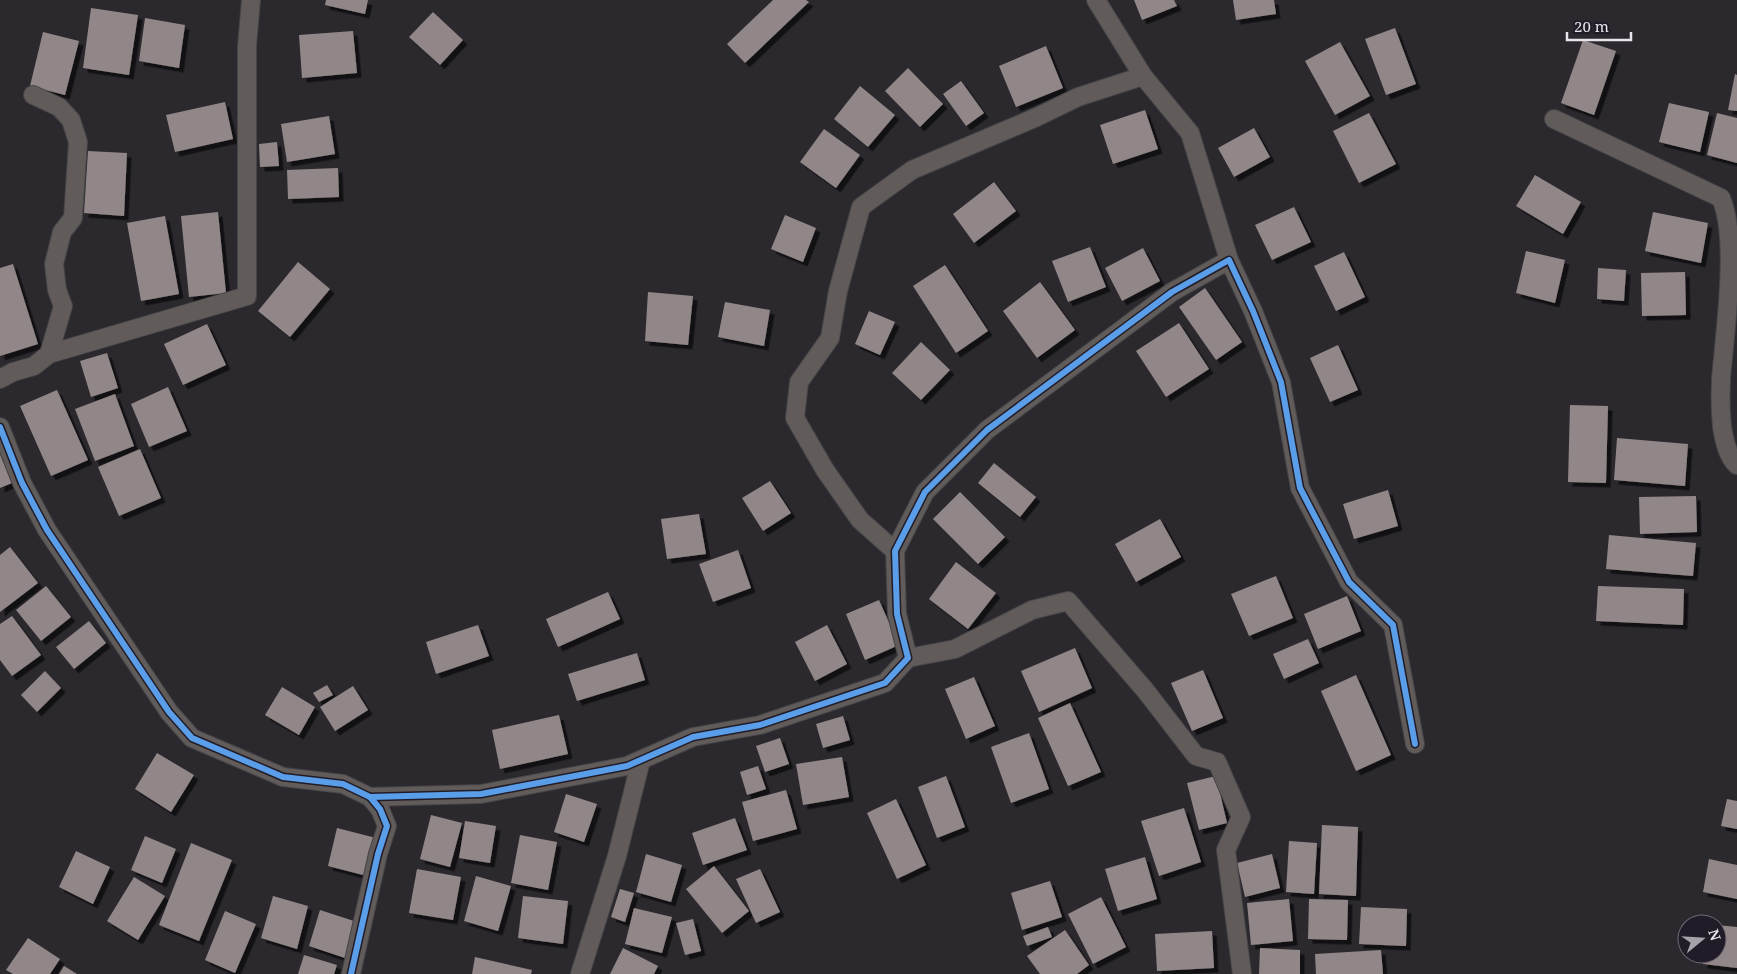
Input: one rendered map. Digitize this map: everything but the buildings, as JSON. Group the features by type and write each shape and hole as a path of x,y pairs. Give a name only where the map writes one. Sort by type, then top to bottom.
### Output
{"street":[{"path":"0,379 13,372 34,366 49,354 247,296 247,46 251,0"},
{"path":"1096,0 1143,76 1190,134 1229,260 1253,311 1281,382 1300,488 1349,582 1393,625 1415,744"},
{"path":"895,551 860,520 824,470 795,418 799,382 830,338 838,292 861,207 912,170 1037,117 1078,97 1143,76"},
{"path":"33,95 59,107 71,120 78,142 73,218 62,232 54,264 57,290 63,306 49,354"},
{"path":"1554,119 1721,198 1728,209 1734,234 1735,260 1722,361 1721,415 1724,440 1737,465"},
{"path":"908,658 897,614 895,551 925,492 987,430 1172,292 1229,260"},
{"path":"0,428 22,483 47,530 169,712 192,738 282,777 344,784 370,798 380,809 387,826 378,854 351,974"},
{"path":"370,798 482,794 627,766 693,737 760,725 885,683 908,658 955,649 1032,610 1068,601 1146,690 1196,756 1217,762 1242,817 1226,850 1242,974"},
{"path":"580,974 617,856 641,760"}],"cycle path":[{"path":"370,797 481,794 627,766 693,737 760,725 885,683 908,658 897,614 895,551 925,492 987,430 1172,292 1229,260 1253,311 1281,382 1300,488 1349,582 1393,625 1415,744"},
{"path":"0,427 22,483 47,530 169,712 192,738 283,777 343,784 370,797 380,809 387,826 378,854 351,974"}]}
